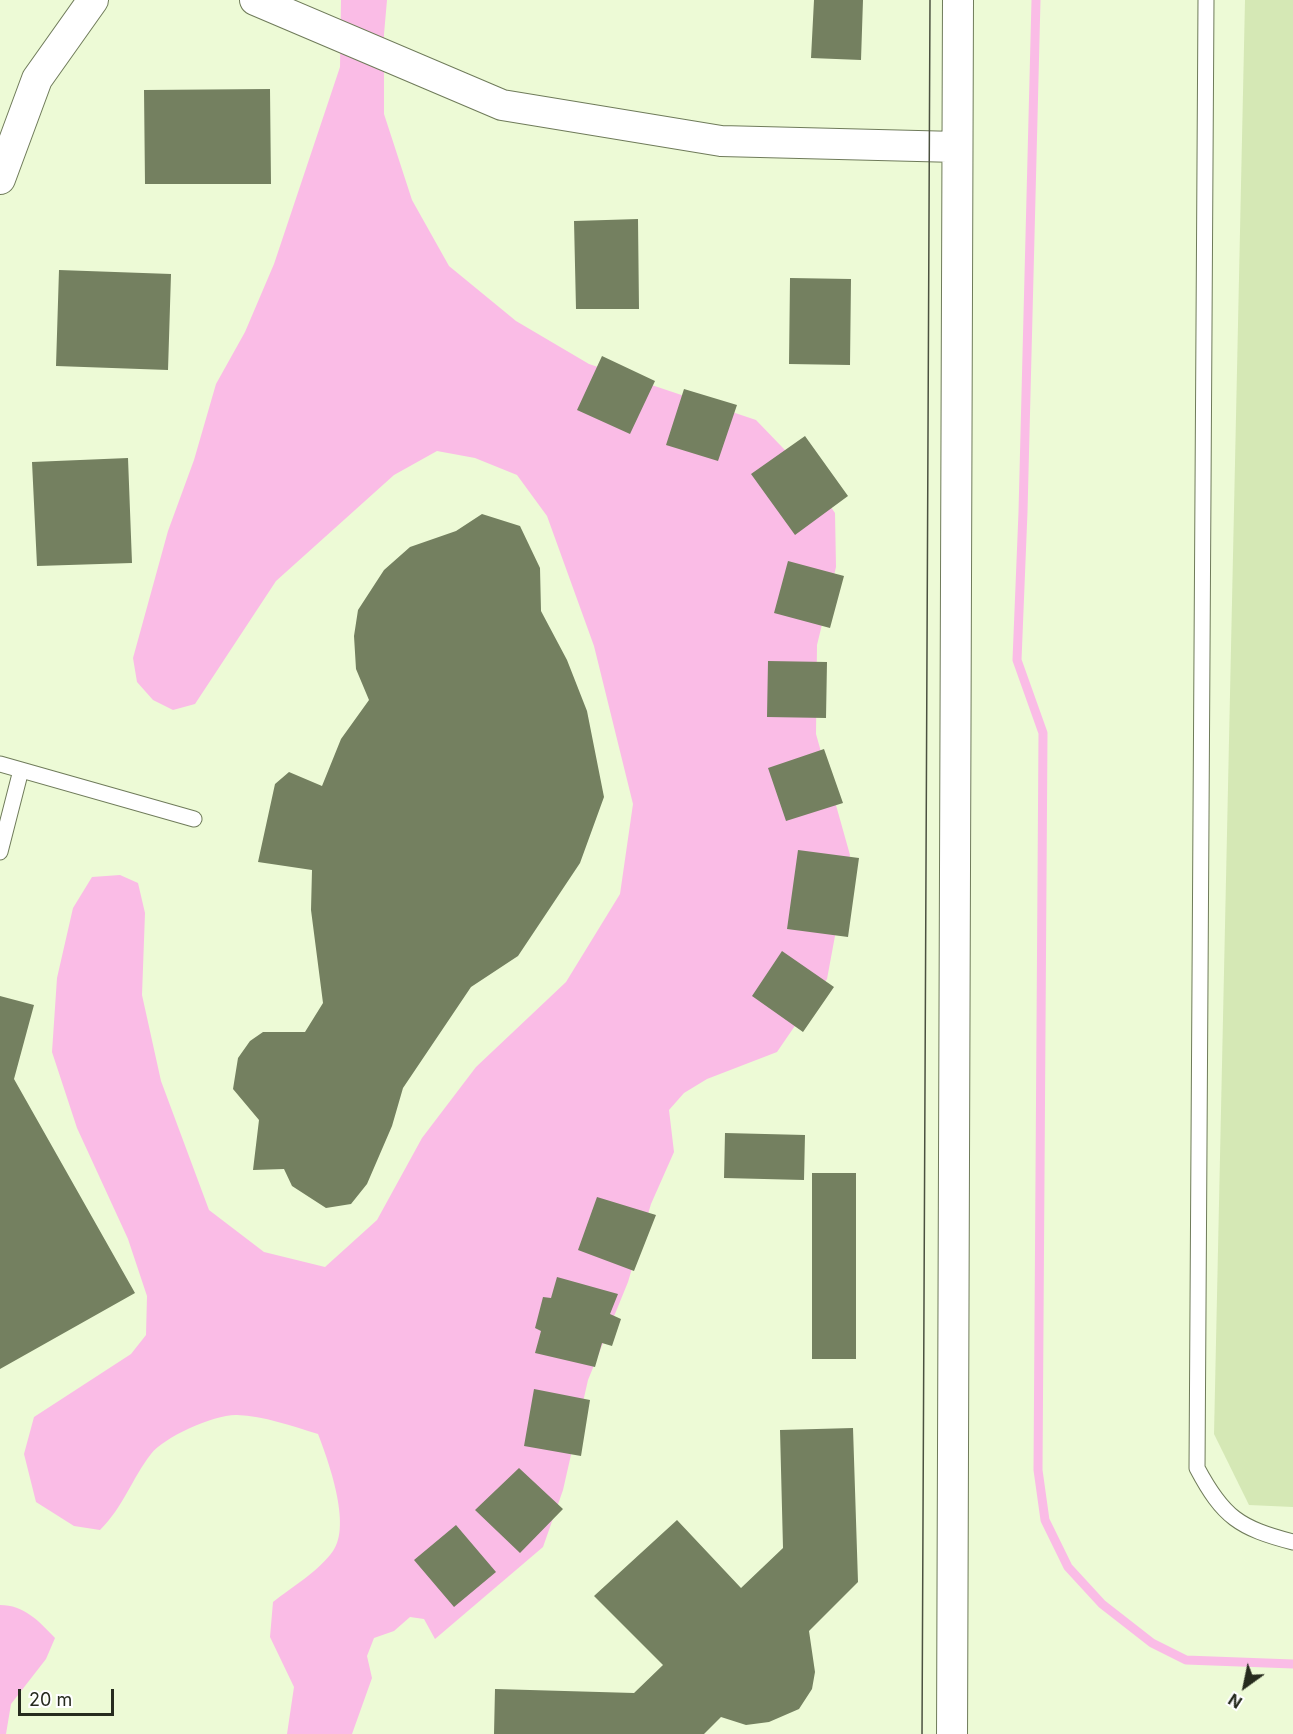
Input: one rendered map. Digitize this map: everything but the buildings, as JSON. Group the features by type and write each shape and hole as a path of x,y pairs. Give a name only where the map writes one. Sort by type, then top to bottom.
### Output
{"street":[{"path":"0,179 37,79 93,0"},
{"path":"255,0 502,105 721,141 957,147"},
{"path":"952,1734 958,0"}],"lane":[{"path":"1206,0 1197,1468 1214,1500 1237,1521 1268,1536 1293,1542"},
{"path":"0,764 194,819"},
{"path":"0,852 21,770"}],"green space":[{"path":"1245,0 1293,0 1293,1507 1249,1505 1214,1434"}],"shaded area":[{"path":"341,0 387,0 384,34 384,114 412,200 449,266 516,321 589,364 756,420 808,474 835,513 836,567 817,645 816,734 850,855 827,979 777,1052 707,1079 684,1093 669,1110 674,1152 651,1204 628,1282 588,1380 563,1490 543,1547 435,1639 424,1619 410,1617 394,1631 374,1638 367,1656 372,1678 352,1734 287,1734 294,1687 270,1637 273,1602 313,1572 327,1558 338,1540 340,1525 336,1492 318,1434 268,1419 247,1416 228,1416 204,1422 178,1434 151,1454 115,1512 100,1530 74,1526 36,1502 24,1454 34,1417 131,1354 146,1335 147,1296 128,1239 77,1128 52,1052 57,978 73,908 92,877 120,875 138,883 145,913 142,995 161,1081 209,1210 264,1252 325,1267 377,1220 422,1138 476,1067 566,982 620,894 633,804 594,646 547,516 517,475 475,458 437,451 394,475 276,581 195,704 173,710 153,700 137,682 133,658 168,531 194,460 216,384 245,332 274,264 340,67"},
{"path":"0,1605 24,1611 55,1638 46,1659 11,1704 6,1734 0,1734"}],"waterway":[{"path":"1036,0 1017,660 1043,733 1038,1470 1045,1520 1068,1567 1102,1604 1152,1643 1186,1660 1293,1664"}],"tram line":[{"path":"922,1734 930,0"}]}
